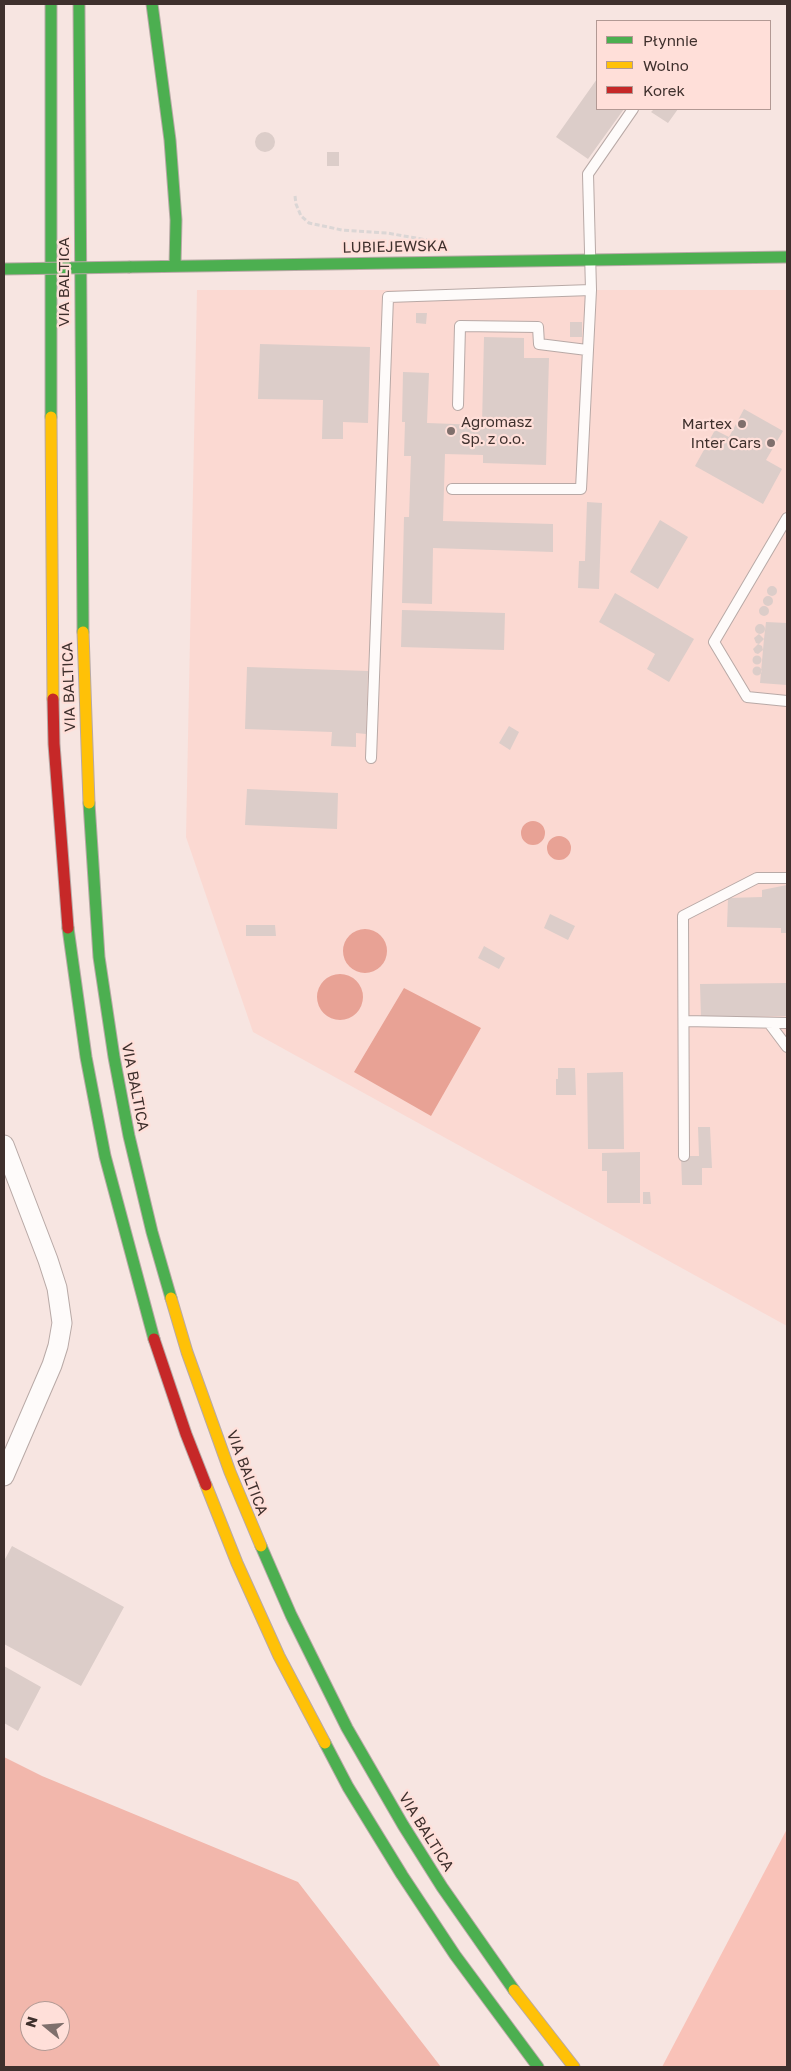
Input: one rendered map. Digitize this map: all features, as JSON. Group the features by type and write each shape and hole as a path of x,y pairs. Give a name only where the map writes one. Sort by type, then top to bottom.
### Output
{"main road":[{"name":"VIA BALTICA","path":"51,4 51,506 54,744 63,886 71,959 86,1057 105,1156 147,1318 186,1434 237,1563 279,1656 348,1787 402,1875 454,1955 538,2067"},
{"name":"VIA BALTICA","path":"79,4 80,491 85,730 99,957 129,1136 165,1281 210,1420 269,1566 315,1665 347,1728 429,1866 524,2004 574,2067"},
{"path":"152,4 170,140 176,220 175,266"},
{"name":"LUBIEJEWSKA","path":"4,269 787,257"}],"street":[{"path":"4,1145 48,1260 57,1288 62,1323 52,1365 4,1476"}],"lane":[{"path":"452,489 581,489 591,290 588,174 632,110"},
{"path":"371,758 388,297 591,290"},
{"path":"458,405 460,326 538,327 539,344 587,350"},
{"path":"787,518 714,642 748,697 787,701"},
{"path":"684,1156 685,1021 683,916 757,878 787,878"},
{"path":"685,1021 787,1023"},
{"path":"769,1023 787,1047"}],"path":[{"path":"295,196 301,216 310,223 342,230 387,234 435,242 444,248 452,261"}],"shaded area":[{"path":"197,290 787,290 787,1326 253,1032 186,837"},
{"path":"533,821 541,825 545,833 541,841 533,845 525,841 521,833 525,825"},
{"path":"559,836 564,837 570,843 570,853 564,859 559,860 554,859 548,853 547,848 548,843 554,837"},
{"path":"369,929 381,935 386,942 386,960 381,967 374,972 361,973 353,970 346,963 343,947 346,939 353,932"},
{"path":"340,974 353,978 359,984 363,997 359,1010 353,1016 340,1020 327,1016 321,1010 317,997 321,984 327,978"},
{"path":"404,988 481,1028 431,1116 354,1072"},
{"path":"4,1757 42,1776 298,1882 441,2067 4,2067"},
{"path":"787,1829 787,2067 662,2067"}],"building":[{"path":"596,80 596,110 623,110 588,159 556,137"},
{"path":"653,110 677,110 668,123 651,112"},
{"path":"265,132 272,135 275,142 272,149 265,152 258,149 255,142 258,135"},
{"path":"327,152 339,152 339,166 327,166"},
{"path":"416,313 427,313 426,324 416,323"},
{"path":"570,322 582,322 582,337 570,337"},
{"path":"484,337 524,338 524,358 549,358 546,465 483,463 483,455 445,454 443,521 553,524 553,552 433,548 432,604 402,603 404,517 409,517 411,456 404,456 405,422 402,422 403,372 429,373 427,423 482,425"},
{"path":"260,344 370,347 368,423 343,422 343,439 322,439 323,400 258,399"},
{"path":"744,409 783,431 766,460 782,469 763,504 695,466 715,430 729,437"},
{"path":"587,502 602,503 599,589 578,588 579,561 585,561"},
{"path":"660,520 688,537 658,589 630,572"},
{"path":"772,586 777,591 772,596 767,591"},
{"path":"615,593 694,639 669,682 647,669 655,654 599,622"},
{"path":"768,596 773,601 768,606 763,601"},
{"path":"764,606 769,611 764,616 759,611"},
{"path":"402,610 505,613 504,650 401,647"},
{"path":"766,622 787,623 787,685 760,683"},
{"path":"760,624 765,629 760,634 755,629"},
{"path":"759,634 764,639 759,644 756,643 754,638"},
{"path":"758,644 762,646 763,650 758,654 753,649"},
{"path":"757,655 762,660 757,665 752,660"},
{"path":"757,666 762,671 757,676 752,671"},
{"path":"247,667 368,671 366,734 356,733 356,747 331,746 332,732 245,729"},
{"path":"509,726 519,732 510,750 499,743"},
{"path":"247,789 338,793 337,829 245,825"},
{"path":"787,885 787,933 781,933 781,928 727,927 728,898 762,897 762,890"},
{"path":"550,914 575,926 568,940 544,928"},
{"path":"246,925 275,925 276,936 246,936"},
{"path":"484,946 505,958 499,969 478,958"},
{"path":"787,983 787,1016 701,1018 700,984"},
{"path":"558,1068 575,1068 576,1095 556,1095"},
{"path":"623,1072 624,1149 588,1149 587,1073"},
{"path":"698,1127 710,1127 712,1168 702,1168 702,1185 682,1185 681,1156 699,1156"},
{"path":"640,1152 640,1203 607,1203 607,1171 602,1171 602,1153"},
{"path":"643,1192 650,1192 651,1204 643,1204"},
{"path":"12,1546 124,1607 81,1686 4,1644 4,1561"},
{"path":"4,1666 41,1687 18,1731 4,1723"}],"traffic: fast":[{"path":"51,4 51,417"},
{"path":"79,4 83,632"},
{"path":"152,4 170,140 176,220 175,266"},
{"path":"130,267 787,257"},
{"path":"4,269 130,267"},
{"path":"89,803 99,957 114,1057 129,1136 152,1232 171,1298"},
{"path":"68,928 86,1057 105,1156 154,1339"},
{"path":"261,1546 291,1615 347,1728 403,1825 442,1887 514,1990"},
{"path":"325,1743 348,1787 402,1875 455,1955 538,2067"}],"traffic: slow":[{"path":"51,417 53,699"},
{"path":"83,632 89,803"},
{"path":"171,1298 187,1352 230,1472 261,1546"},
{"path":"206,1485 237,1563 279,1656 325,1743"},
{"path":"514,1990 574,2067"}],"traffic: jam":[{"path":"53,699 54,744 68,928"},
{"path":"154,1339 186,1434 206,1485"}],"place":[{"name":"Martex","path":"742,424"},
{"name":"Agromasz Sp. z o.o.","path":"451,431"},
{"name":"Inter Cars","path":"771,443"}]}
